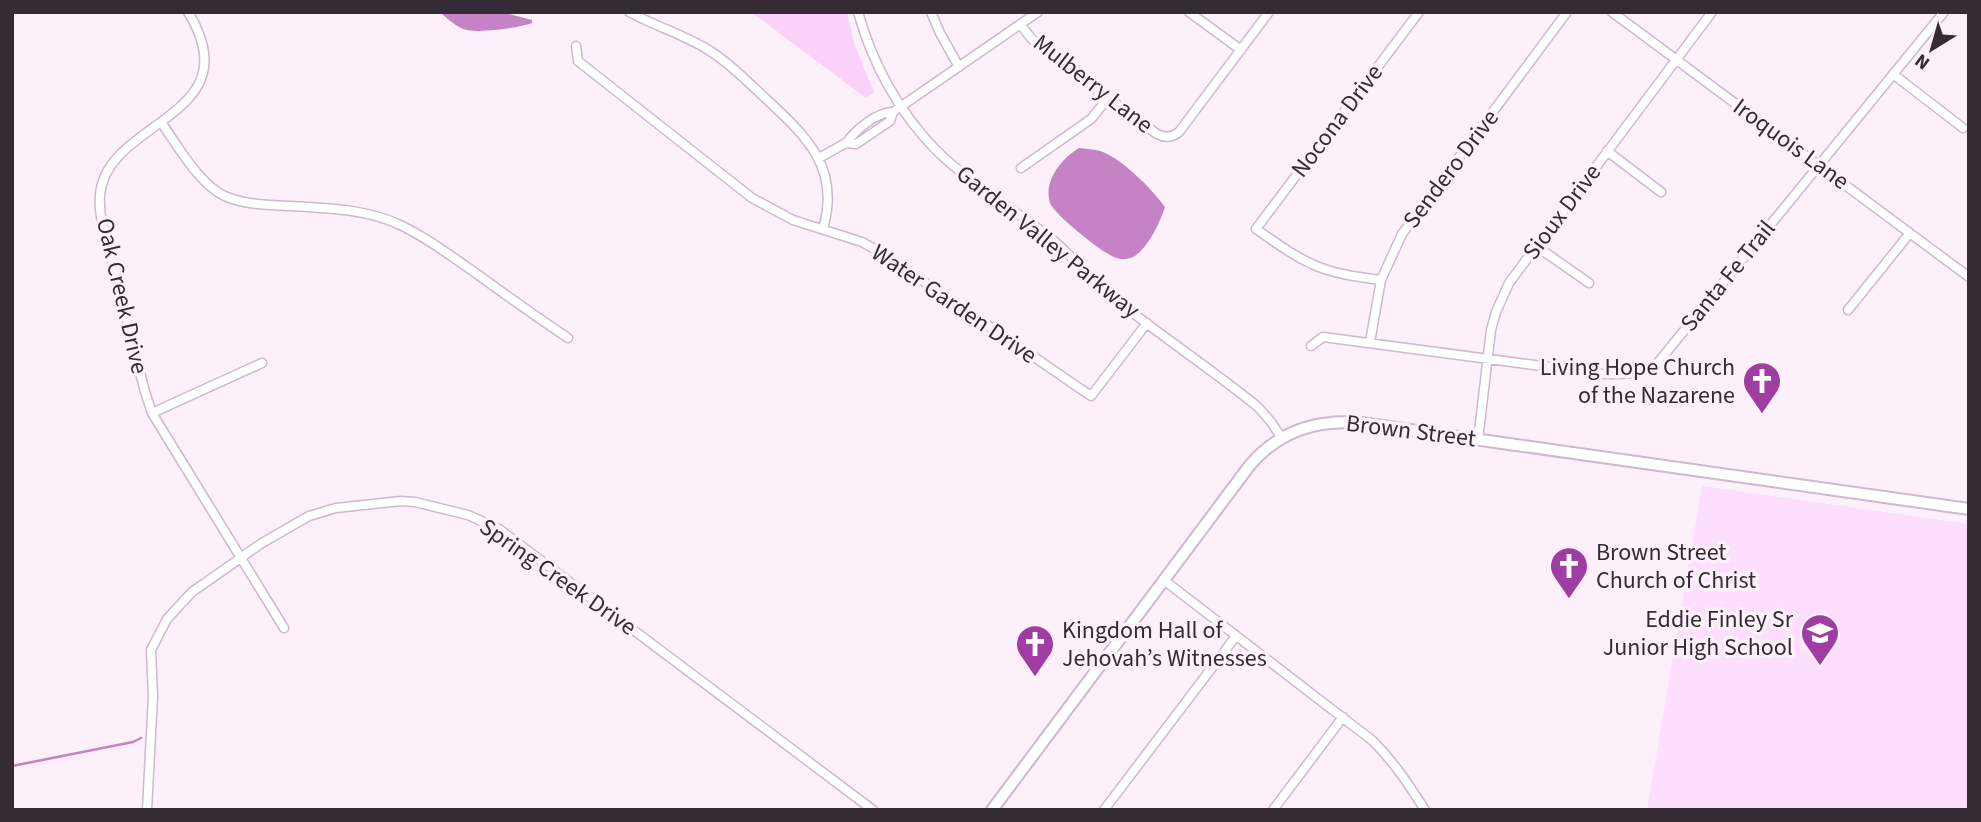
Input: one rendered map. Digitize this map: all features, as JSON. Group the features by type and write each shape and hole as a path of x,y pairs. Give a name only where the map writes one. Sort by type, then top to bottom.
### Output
{"main road":[{"name":"Brown Street","path":"992,810 1250,465 1282,437 1302,428 1334,422 1361,424 1969,509"}],"street":[{"name":"Oak Creek Drive","path":"188,12 204,42 204,66 192,95 176,111 122,152 111,165 100,194 104,227 152,413 284,628"},
{"path":"629,12 707,49 724,61 804,134 819,158 825,179 828,199 823,229"},
{"name":"Garden Valley Parkway","path":"858,12 877,66 916,127 942,155 1055,242 1110,295 1258,407 1282,437"},
{"path":"932,12 959,67"},
{"path":"819,158 846,143 853,134 884,112 893,112 1038,12"},
{"path":"1189,12 1241,50 1269,12"},
{"name":"Nocona Drive","path":"1381,281 1312,265 1256,229 1419,12"},
{"name":"Sendero Drive","path":"1370,342 1381,281 1402,234 1567,12"},
{"name":"Iroquois Lane","path":"1612,12 1969,277"},
{"name":"Sioux Drive","path":"1478,440 1491,330 1509,283 1712,12"},
{"name":"Santa Fe Trail","path":"1311,346 1323,337 1602,374 1644,371 1656,365 1944,12"},
{"name":"Mulberry Lane","path":"1021,24 1047,53 1157,134 1168,137 1179,132 1241,50"},
{"name":"Water Garden Drive","path":"576,46 578,61 752,198 793,220 862,242 885,255 1091,396 1147,323"},
{"path":"1894,74 1963,128"},
{"path":"1021,168 1091,119 1108,99"},
{"path":"161,122 193,169 226,197 270,205 362,213 398,224 434,244 568,338"},
{"path":"1607,151 1661,192"},
{"path":"1848,310 1910,233"},
{"path":"1536,246 1589,284"},
{"path":"152,413 262,363"},
{"name":"Spring Creek Drive","path":"146,810 153,696 150,658 154,641 178,605 240,557 309,516 336,508 408,501 438,507 486,522 499,529 873,810"},
{"path":"1165,580 1373,741 1406,779 1425,810"},
{"path":"1104,810 1236,636"},
{"path":"1273,810 1343,718"}],"shaded area":[{"path":"439,12 501,12 532,20 532,23 498,30 469,30 457,26"},
{"path":"751,12 847,12 854,43 874,92 866,98"},
{"path":"1079,148 1096,150 1114,158 1143,182 1165,207 1148,242 1133,257 1120,259 1106,252 1068,223 1050,203 1049,187 1056,171 1066,158"},
{"name":"Eddie Finley Sr Junior High School","path":"1702,486 1969,524 1969,810 1647,810"}],"waterway":[{"path":"12,766 133,742 141,738"}],"place":[{"name":"Living Hope Church of the Nazarene","path":"1762,415"},
{"name":"Brown Street Church of Christ","path":"1569,600"},
{"name":"Eddie Finley Sr Junior High School","path":"1820,667"},
{"name":"Kingdom Hall of Jehovah’s Witnesses","path":"1035,678"}]}
